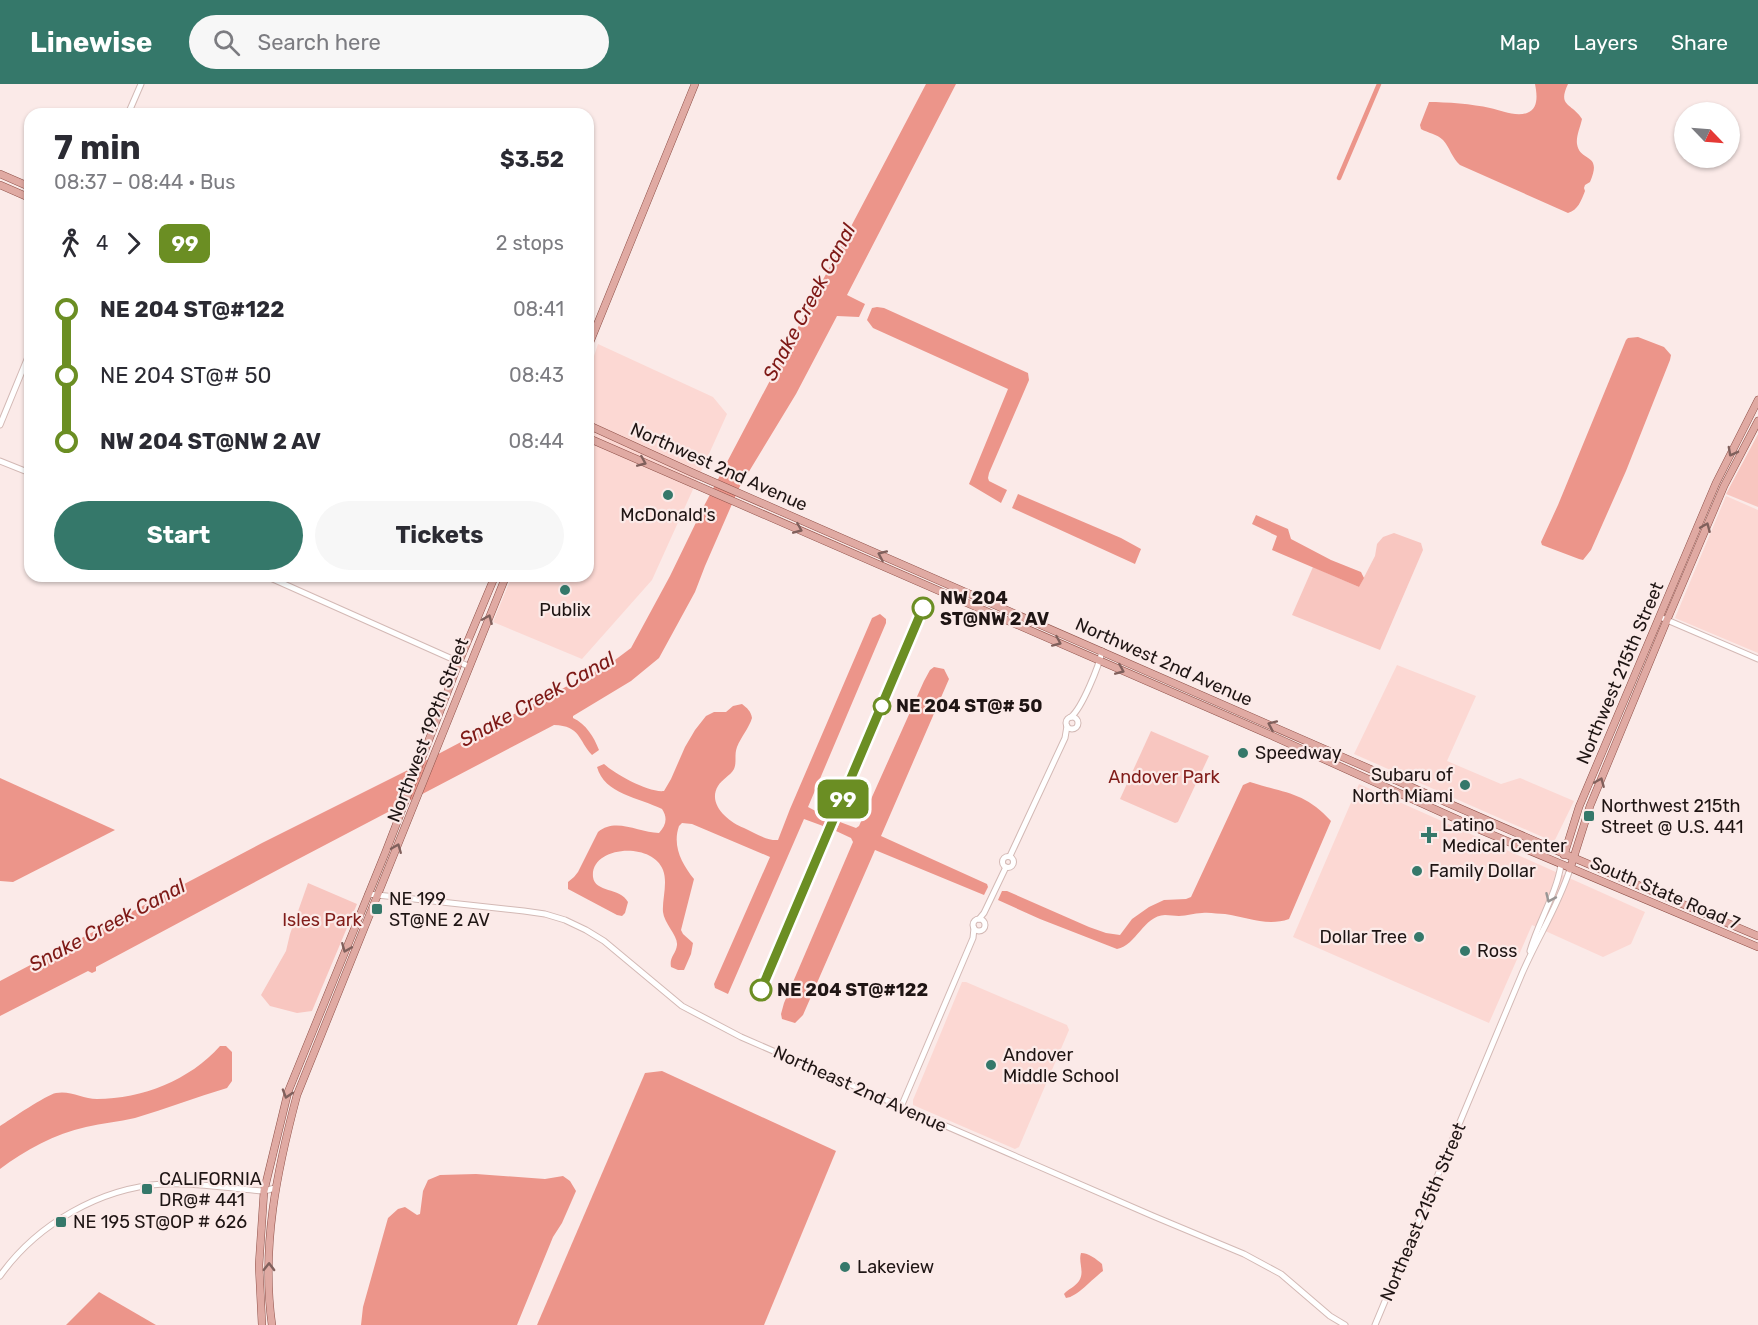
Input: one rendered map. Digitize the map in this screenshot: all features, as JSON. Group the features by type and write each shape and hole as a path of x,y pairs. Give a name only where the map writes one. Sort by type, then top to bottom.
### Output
{"main road":[{"path":"594,332 695,84"},
{"path":"0,174 24,184"},
{"path":"0,185 24,195"},
{"name":"Northwest 215th Street","path":"1570,869 1590,806 1716,483 1758,400"},
{"name":"Northwest 215th Street","path":"1561,865 1576,815 1602,753 1724,486 1758,421"},
{"name":"Northwest 2nd Avenue","path":"594,428 738,493 1564,853"},
{"name":"Northwest 2nd Avenue","path":"594,441 1350,770 1561,865"},
{"name":"Northwest 199th Street","path":"262,1325 259,1265 264,1191 288,1092 492,582"},
{"name":"Northwest 199th Street","path":"272,1325 269,1265 275,1188 297,1095 503,582"},
{"path":"1602,753 1611,757"},
{"name":"South State Road 7","path":"1564,853 1756,937"},
{"name":"South State Road 7","path":"1561,865 1758,947"},
{"path":"1733,937 1756,937"},
{"path":"1750,944 1756,937"}],"street":[{"path":"131,108 141,84"},
{"path":"0,425 24,367"},
{"path":"0,460 24,471"},
{"path":"279,582 468,666"},
{"path":"1663,618 1758,659"},
{"path":"1070,727 1077,726 1078,711 1104,652"},
{"path":"1070,727 1067,721 1078,711"},
{"path":"1071,717 1077,721"},
{"path":"977,929 984,927 981,920 984,913 1006,867 1013,864 1014,860 1010,856 1070,727"},
{"name":"Northwest 215th Street","path":"1526,964 1536,931 1559,877 1561,865"},
{"name":"Northwest 215th Street","path":"1471,1099 1526,964 1553,911 1570,869"},
{"name":"Northeast 2nd Avenue","path":"368,894 524,911 564,920 604,940 682,1006 741,1037 1244,1254 1281,1274 1330,1316 1345,1325"},
{"path":"901,1107 977,929 974,922 981,920"},
{"name":"Northeast 215th Street","path":"1375,1325 1471,1099"},
{"path":"0,1276 25,1247 51,1225 89,1202 103,1197 136,1187 163,1184 264,1191 275,1188"}],"shaded area":[{"path":"598,344 713,397 727,414 652,580 582,659 493,622 510,582 594,582 594,356"},
{"path":"1726,496 1758,510 1758,653 1675,618"},
{"path":"1397,665 1476,696 1447,761 1501,784 1520,778 1574,801 1554,842 1354,754"},
{"path":"1359,784 1645,912 1631,944 1603,957 1532,925 1489,1023 1293,937"},
{"name":"Andover Middle School","path":"962,982 1067,1025 1069,1030 1019,1147 1015,1149 913,1105 913,1100"}],"green space":[{"path":"1758,434 1758,507 1726,494"},
{"path":"1394,533 1421,543 1423,550 1380,650 1292,615 1313,567 1359,587 1375,556 1377,544 1383,537"},
{"name":"Andover Park","path":"1151,731 1209,756 1178,822 1175,823 1120,799"},
{"name":"Isles Park","path":"308,883 357,904 312,1011 297,1013 270,1006 261,995 286,951"}],"water":[{"name":"Snake Creek Canal","path":"926,84 956,84 847,295 865,304 859,317 837,316 796,394 739,488 695,592 659,658 631,681 573,716 589,731 599,750 592,755 574,731 554,725 96,967 96,971 92,973 88,971 0,1016 0,981 611,663 631,648"},
{"path":"1535,84 1568,84 1565,101 1582,119 1577,144 1582,154 1592,162 1593,173 1590,182 1585,185 1579,205 1568,213 1460,165 1443,140 1421,129 1420,125 1429,102 1476,105 1513,114 1527,113 1535,105 1537,97"},
{"path":"872,308 884,308 1028,373 1029,380 989,473 989,481 1007,490 1001,503 969,484 1008,389 873,328 867,320"},
{"path":"1638,337 1664,347 1671,355 1670,360 1626,471 1591,550 1583,560 1579,559 1542,545 1541,542 1626,340"},
{"path":"1018,494 1121,538 1141,549 1135,564 1012,508"},
{"path":"1256,515 1288,529 1291,539 1331,560 1361,572 1364,578 1359,587 1272,550 1277,536 1252,524"},
{"path":"880,614 886,619 886,623 808,807 827,817 823,826 804,819 728,994 715,988 714,984 770,857 692,824 682,823 679,826 677,841 679,854 694,879 681,930 693,943 684,970 671,967 677,941 663,912 665,886 663,870 657,861 647,854 623,851 611,854 601,859 595,867 593,877 598,886 619,894 628,902 622,916 568,889 568,882 578,872 598,832 612,826 620,826 659,833 665,821 662,809 615,789 601,776 597,767 604,764 641,786 664,791 685,747 706,716 714,712 726,712 733,706 742,704 750,712 752,718 737,747 734,769 718,786 715,793 717,806 726,817 738,825 765,838 778,840 872,618"},
{"path":"934,667 944,669 949,679 881,836 987,884 988,887 984,895 875,850 803,1015 795,1023 782,1019 784,1003 853,842 851,838 836,831 840,822 856,828 859,826 924,681"},
{"path":"0,778 115,830 13,882 0,881"},
{"path":"1250,782 1303,799 1331,821 1289,919 1265,922 1225,914 1165,915 1151,920 1130,942 1117,949 998,900 1002,891 1007,891 1089,927 1120,935 1132,919 1149,907 1164,900 1191,897 1243,785"},
{"path":"220,1046 226,1046 232,1052 232,1081 227,1088 135,1118 74,1130 30,1149 0,1169 0,1126 45,1098 61,1092 97,1099 131,1096 148,1091 180,1078 208,1058"},
{"path":"662,1071 836,1151 764,1325 537,1325 645,1073"},
{"path":"476,1174 545,1179 563,1176 570,1181 576,1191 553,1237 517,1325 361,1325 363,1307 388,1218 398,1209 405,1207 417,1215 420,1214 423,1191 428,1180 440,1175"},
{"path":"1081,1253 1090,1255 1100,1262 1103,1271 1080,1291 1066,1298 1064,1294 1081,1278"},
{"path":"99,1292 156,1325 66,1325"}],"waterway":[{"path":"1339,178 1379,84"}],"bus line":[{"name":"99","path":"761,990 923,608"}],"place":[{"name":"McDonald's","path":"668,495"},
{"name":"Publix","path":"565,590"},
{"name":"NW 204 ST@NW 2 AV","path":"923,608"},
{"name":"NE 204 ST@# 50","path":"882,706"},
{"name":"Speedway","path":"1243,753"},
{"name":"Subaru of North Miami","path":"1465,785"},
{"name":"Northwest 215th Street @ U.S. 441","path":"1589,816"},
{"name":"Latino Medical Center","path":"1429,835"},
{"name":"Family Dollar","path":"1417,871"},
{"name":"NE 199 ST@NE 2 AV","path":"377,909"},
{"name":"Dollar Tree","path":"1419,937"},
{"name":"Ross","path":"1465,951"},
{"name":"NE 204 ST@#122","path":"761,990"},
{"name":"Andover Middle School","path":"991,1065"},
{"name":"CALIFORNIA DR@# 441","path":"147,1189"},
{"name":"NE 195 ST@OP # 626","path":"61,1222"},
{"name":"Lakeview","path":"845,1267"}]}
